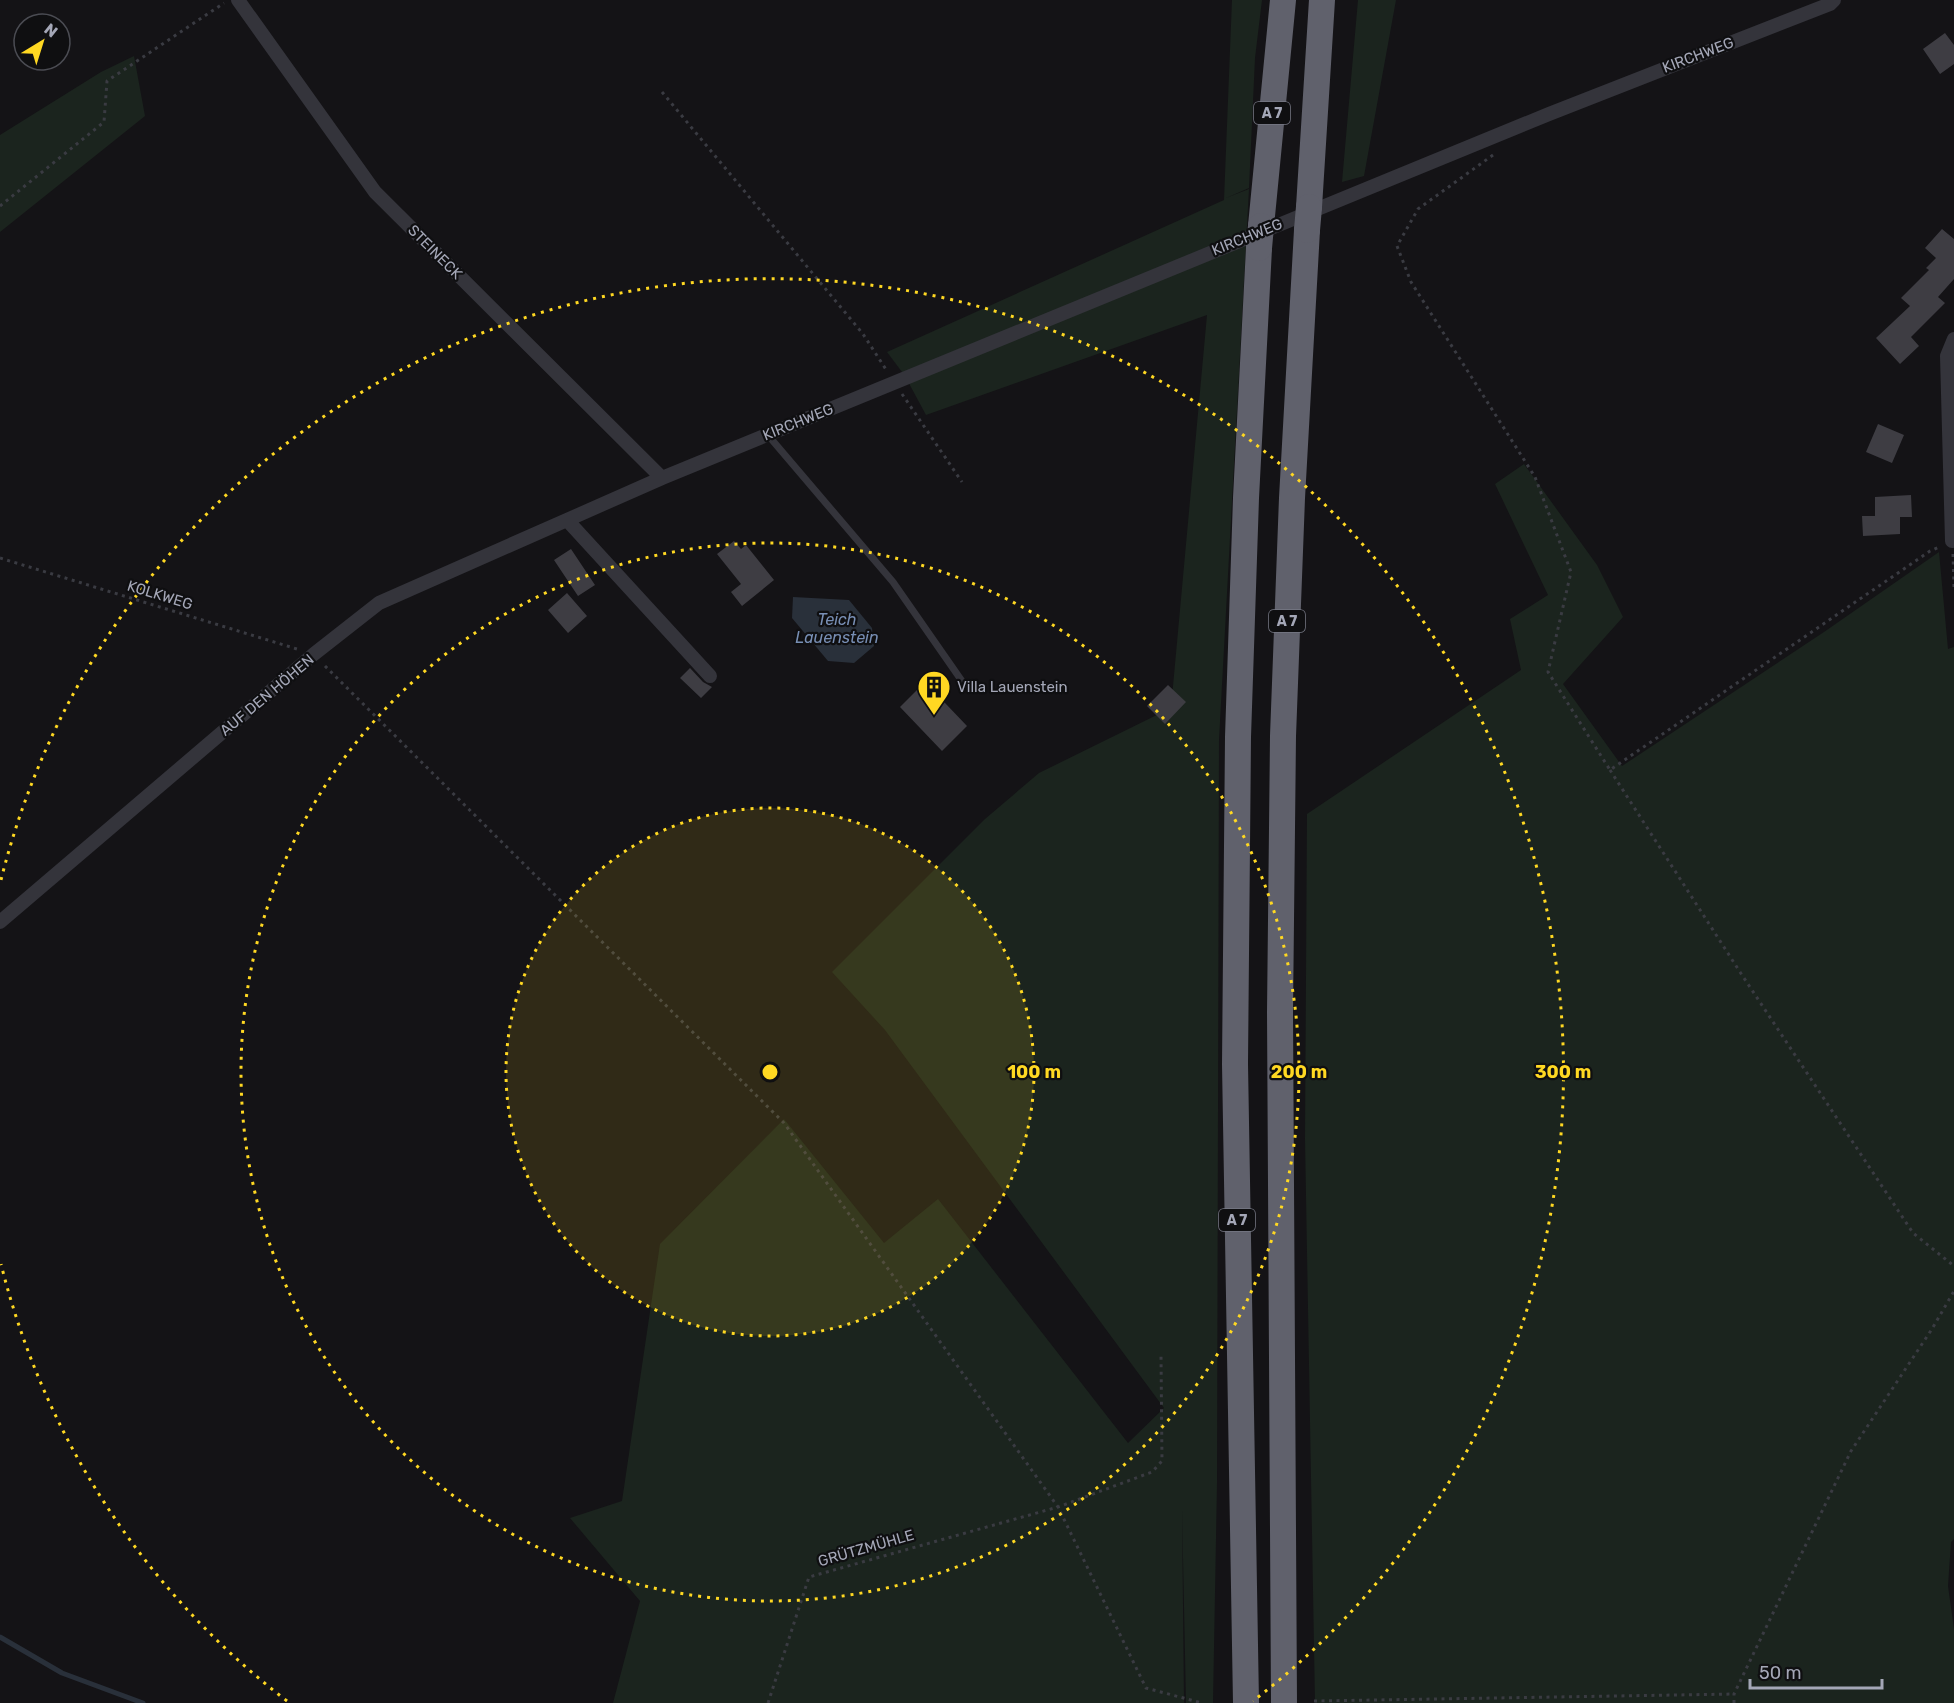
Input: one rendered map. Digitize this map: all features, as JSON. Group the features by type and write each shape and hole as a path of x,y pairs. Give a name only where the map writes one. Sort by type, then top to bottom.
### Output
{"highway":[{"name":"A 7","path":"1246,1703 1235,1064 1239,725 1246,498 1260,237 1283,0"},
{"name":"A 7","path":"1284,1703 1280,1012 1283,736 1292,498 1322,0"}],"street":[{"name":"STEINECK","path":"238,0 375,192 662,478"},
{"name":"KIRCHWEG","path":"662,478 1538,118 1819,8 1834,0"},
{"path":"1952,541 1947,356 1954,339"},
{"name":"AUF DEN HÖHEN","path":"0,922 314,654 379,603 662,478"},
{"path":"567,520 710,676"}],"lane":[{"path":"767,434 894,582 964,684"}],"path":[{"path":"0,206 104,122 107,81 229,0"},
{"path":"662,92 863,334 962,482"},
{"path":"1493,155 1418,209 1397,246 1411,282 1535,477 1571,572 1548,672 1740,972 1913,1233 1954,1266"},
{"path":"1610,770 1930,551 1952,541 1954,588"},
{"name":"KOLKWEG","path":"0,558 314,654"},
{"path":"314,654 784,1123 1058,1507 1146,1688 1202,1703"},
{"path":"1734,1703 1734,1694 1851,1451 1932,1329 1954,1291"},
{"path":"1058,1507 1152,1472 1162,1461 1161,1356"},
{"name":"GRÜTZMÜHLE","path":"768,1703 808,1577 1058,1507"},
{"path":"1314,1701 1734,1694"}],"shaded area":[{"path":"1232,0 1262,0 1255,58 1249,188 1226,198 1249,189 1219,740 1217,1483 1213,1703 1186,1703 1182,1509 1184,1703 613,1703 640,1601 570,1518 622,1501 660,1244 784,1119 884,1243 938,1199 1128,1443 1164,1408 885,1030 832,972 985,819 1039,773 1171,708 1207,315 926,415 905,376 887,352 1224,200"},
{"path":"1358,0 1396,0 1364,176 1342,182"},
{"path":"134,56 145,116 0,232 0,135 101,72"},
{"path":"1524,464 1597,565 1623,617 1563,684 1622,766 1824,632 1939,552 1948,649 1954,647 1954,1539 1951,1542 1948,1586 1954,1629 1954,1703 1315,1703 1305,1139 1307,814 1521,670 1510,619 1548,595 1495,484"}],"water":[{"name":"Teich Lauenstein","path":"793,597 849,600 872,628 874,646 854,663 828,661 792,618"}],"building":[{"path":"1945,33 1954,45 1954,64 1940,74 1923,49"},
{"path":"1942,229 1954,239 1954,279 1938,297 1945,303 1911,337 1919,346 1900,364 1876,338 1910,306 1901,298 1929,270 1926,268 1936,258 1925,248"},
{"path":"1878,424 1904,435 1892,463 1866,452"},
{"path":"1911,495 1912,517 1900,517 1900,534 1863,536 1862,516 1875,516 1875,497"},
{"path":"734,541 741,549 746,545 774,580 742,606 731,592 741,584 717,554"},
{"path":"571,549 595,585 578,596 554,560"},
{"path":"567,593 587,616 568,633 548,610"},
{"path":"690,668 703,682 712,687 701,698 680,678"},
{"name":"Villa Lauenstein","path":"925,682 967,726 942,751 900,707"},
{"path":"1168,685 1186,702 1165,724 1147,706"}],"waterway":[{"path":"0,1637 62,1673 143,1703"}],"place":[{"name":"Villa Lauenstein","path":"934,716"}]}
